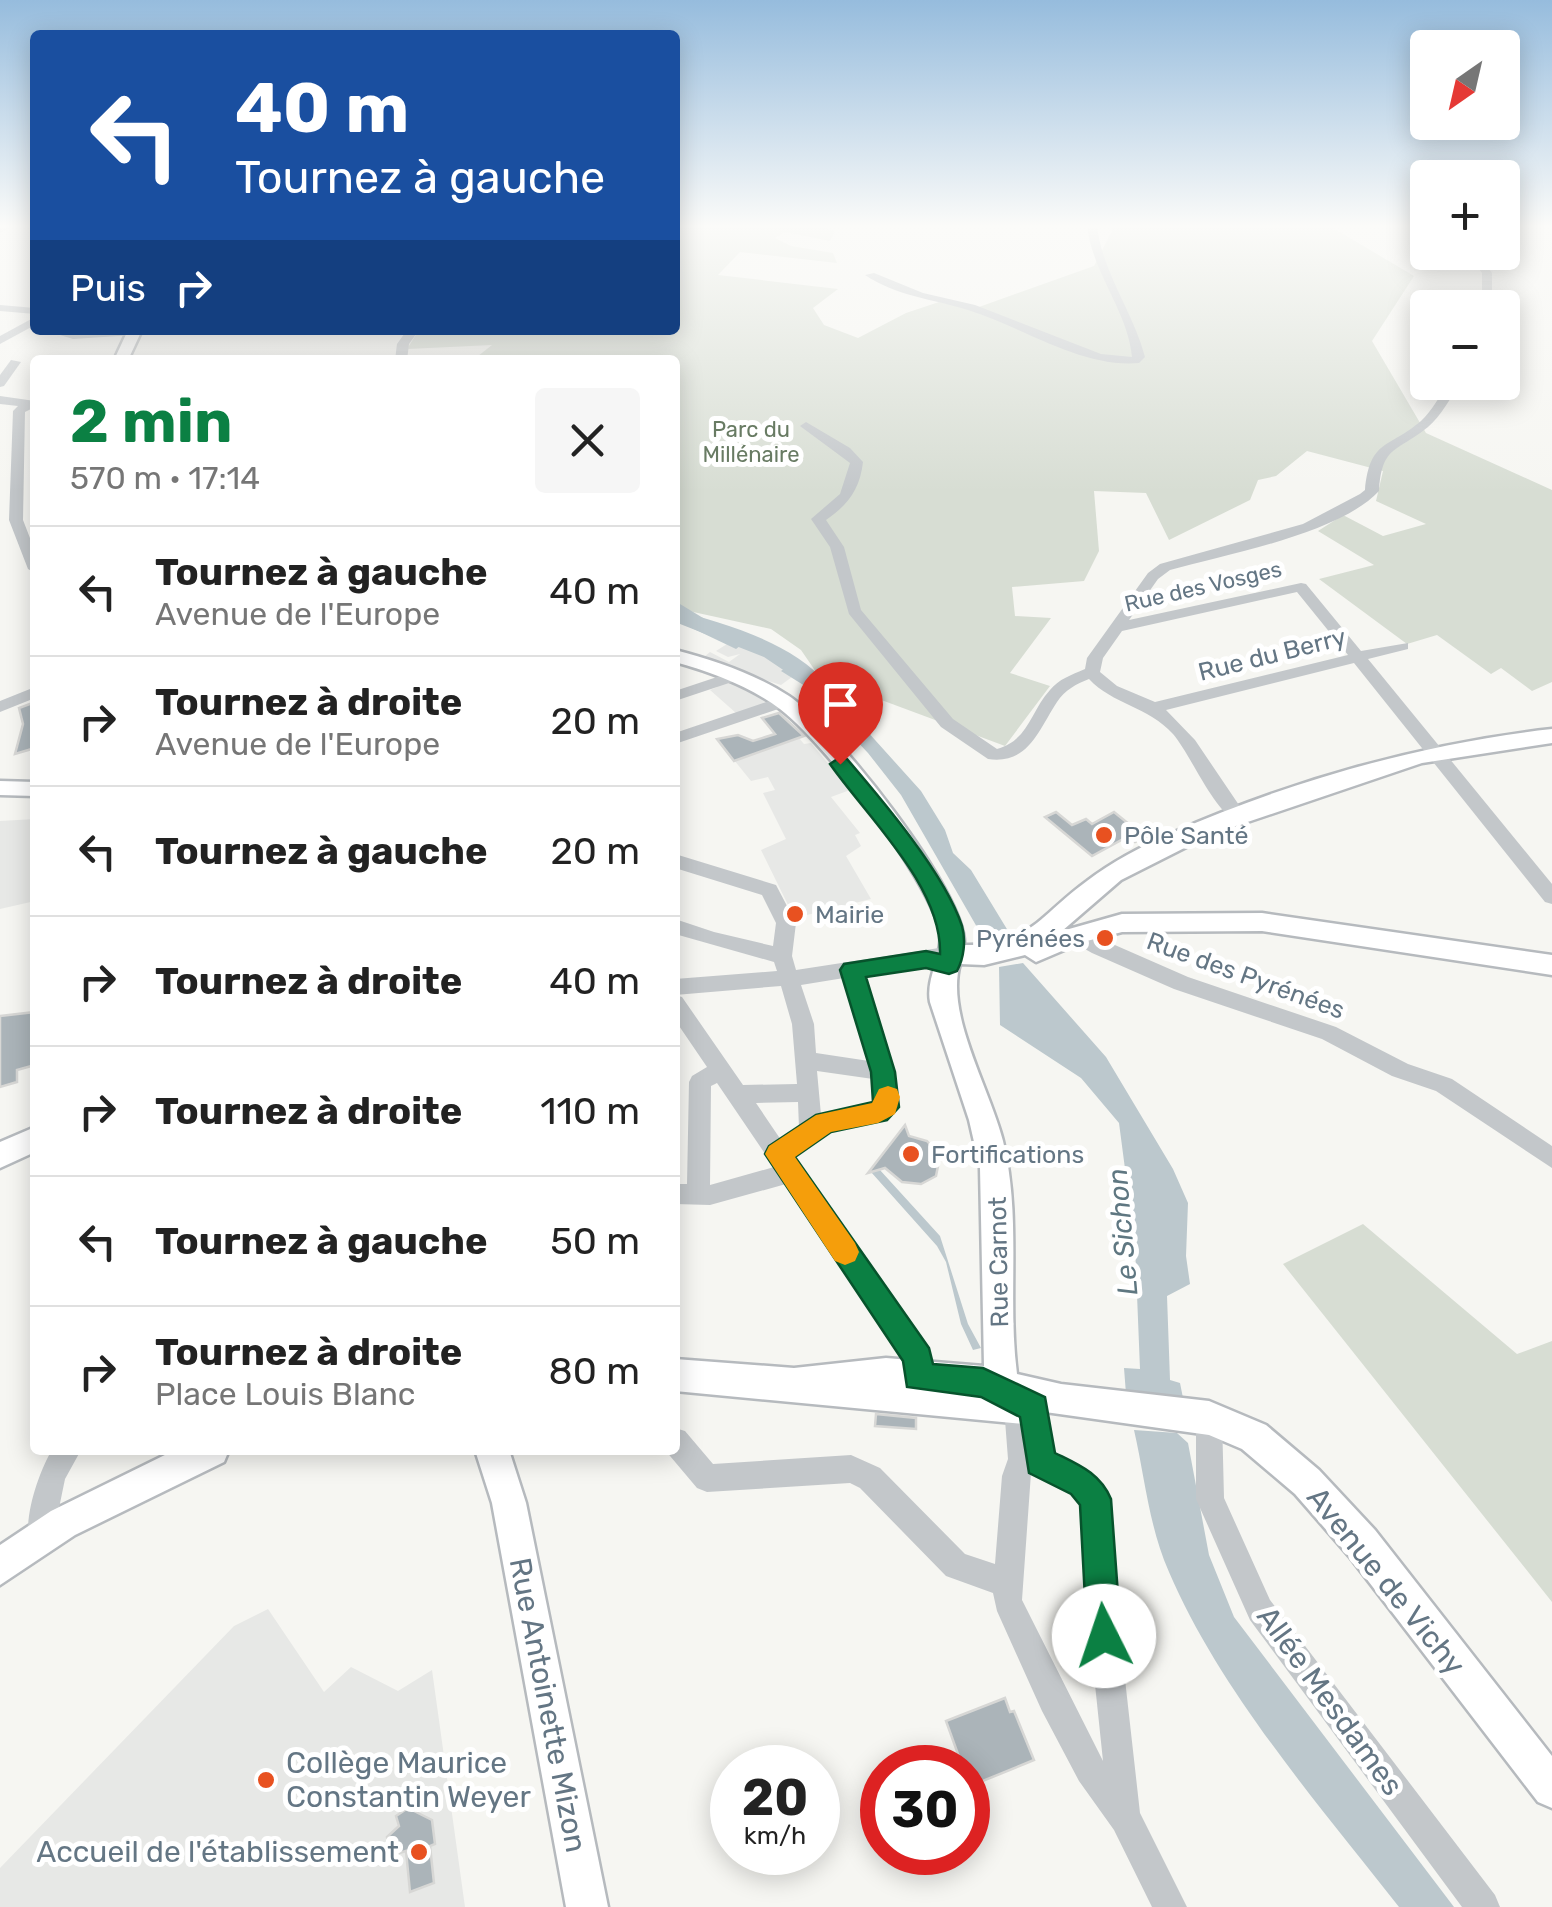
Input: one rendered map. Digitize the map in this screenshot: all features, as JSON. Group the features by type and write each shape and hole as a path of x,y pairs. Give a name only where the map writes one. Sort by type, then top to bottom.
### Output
{"main road":[{"name":"Rue Carnot","path":"680,657 698,661 791,706 907,849 942,903 957,960 940,990 991,1156 1028,1401"},
{"path":"1026,952 1082,894 1157,846 1237,816 1436,753 1552,736"},
{"path":"1,788 30,791"},
{"path":"1072,906 1076,934"},
{"path":"957,960 1026,952 1076,934 1149,920 1262,922 1552,966"},
{"path":"0,1156 30,1141"},
{"name":"Avenue de Vichy","path":"680,1376 917,1388 1085,1412 1130,1409 1195,1416 1254,1437 1308,1482 1362,1543 1552,1788"},
{"path":"0,1567 41,1538 202,1455"},
{"name":"Rue Antoinette Mizon","path":"494,1455 509,1503 587,1907"},
{"name":"Rue Antoinette Mizon","path":"508,1455 509,1503"}],"street":[{"path":"991,314 1098,356 1135,361 1139,358 1136,339 1124,314"},
{"path":"0,340 30,323"},
{"path":"0,383 15,362"},
{"path":"0,400 30,404"},
{"path":"1092,672 1095,658 1153,576 1165,567 1308,527 1364,497 1372,491 1380,454 1427,422 1442,400"},
{"path":"30,405 18,411 16,520 30,556"},
{"path":"806,426 824,441 850,452 858,462 856,480 842,504 818,519 837,547 854,611 946,724 994,755 1009,752 1035,734 1044,711 1062,686 1092,672"},
{"path":"18,444 30,438"},
{"name":"Rue des Vosges","path":"1116,628 1301,587 1359,658"},
{"name":"Rue du Berry","path":"1153,708 1402,646"},
{"path":"1359,658 1552,897"},
{"path":"1092,672 1107,687 1153,708 1181,735 1237,816"},
{"path":"680,694 732,677"},
{"path":"0,708 30,694"},
{"path":"680,737 781,702"},
{"path":"680,863 769,890 786,923 785,966 803,1024 811,1132"},
{"path":"680,928 785,966"},
{"name":"Rue des Pyrénées","path":"1076,934 1181,983 1329,1033 1400,1070 1444,1085 1552,1158"},
{"path":"680,986 785,966 852,970 957,960"},
{"path":"720,1070 700,1082 686,1195 784,1164 811,1132 825,1123 878,1112 888,1100 852,970"},
{"path":"680,1010 918,1358 917,1388"},
{"path":"806,1060 883,1072"},
{"path":"737,1094 810,1093"},
{"path":"1028,1401 1031,1461 1016,1476 1005,1582 1014,1620 1103,1762 1125,1818 1170,1907"},
{"name":"Allée Mesdames","path":"1195,1416 1210,1499 1260,1610 1483,1907"},
{"path":"680,1447 707,1478 851,1468 870,1478 956,1566 1005,1582"},
{"path":"41,1538 52,1475 64,1455"},
{"path":"1031,1461 1082,1483 1096,1499 1103,1762"}],"shaded area":[{"path":"680,604 713,624 751,637 736,649 680,622"},
{"path":"754,636 797,660 782,671 792,677 781,685 762,679 781,689 772,693 767,704 736,713 710,690 717,687 724,668 704,657 710,652 729,662 740,654 728,657 716,651 727,644 736,648"},
{"path":"797,660 831,685 848,710 921,791 945,830 953,853 971,870 1016,944 989,948 901,795 805,686 781,671"},
{"path":"799,738 804,744 811,743 850,790 831,797 860,833 855,835 861,846 846,856 871,899 799,917 796,910 791,911 761,850 786,839 763,793 775,790 768,777 751,781 734,760"},
{"path":"30,819 30,902 0,909 0,821"},
{"path":"1023,963 1106,1057 1173,1169 1188,1203 1186,1256 1190,1284 1167,1296 1170,1380 1180,1383 1183,1398 1126,1394 1124,1368 1140,1369 1135,1245 1119,1123 1081,1078 1000,1025 999,967"},
{"path":"879,1169 940,1236 968,1324 981,1348 973,1350 961,1324 946,1262 937,1246 871,1172"},
{"path":"1134,1430 1177,1433 1188,1443 1209,1555 1234,1617 1454,1907 1399,1907 1243,1703 1190,1616 1162,1555"},
{"name":"Collège Maurice Constantin Weyer","path":"268,1609 324,1692 351,1667 398,1691 432,1670 465,1907 0,1907 0,1868 234,1626"}],"green space":[{"name":"Parc du Millénaire","path":"680,314 817,314 824,325 858,338 904,314 1389,314 1372,341 1426,433 1552,490 1552,682 1532,691 1501,668 1491,674 1437,635 1407,644 1319,579 1374,565 1318,531 1343,515 1383,536 1426,524 1376,501 1383,471 1307,451 1276,476 1258,480 1250,500 1169,540 1146,493 1094,491 1099,551 1084,581 1012,587 1015,616 1051,618 1010,673 1050,686 1005,746 876,698 840,707 801,650 771,629 680,609 680,355 479,355 492,345 407,349 416,335 680,335"},
{"path":"1363,1224 1517,1354 1552,1341 1552,1602 1283,1264"}],"building":[{"path":"30,704 30,750 15,754 23,724 19,708"},
{"path":"779,713 804,736 734,761 717,739 738,735 753,741 775,734 762,718"},
{"name":"Pôle Santé","path":"1056,812 1072,825 1086,819 1092,824 1114,812 1145,837 1135,842 1127,837 1092,856 1045,817"},
{"path":"30,1013 30,1066 17,1070 17,1082 0,1087 0,1016"},
{"name":"Fortifications","path":"905,1125 909,1136 927,1141 940,1156 936,1176 921,1184 902,1182 885,1168 868,1173"},
{"path":"876,1414 916,1418 916,1429 875,1426"},
{"path":"1005,1698 1034,1760 990,1778 990,1745 955,1745 946,1721"},
{"name":"Accueil de l'établissement","path":"408,1808 432,1820 435,1844 430,1846 434,1883 410,1892 406,1851 390,1856 387,1837 399,1826 396,1816"}],"waterway":[{"name":"Le Sichon","path":"680,618 771,653 817,684"}],"slow traffic":[{"path":"845,1252 778,1154 825,1123 878,1112 886,1107 888,1097"}],"place":[{"name":"Pôle Santé","path":"1104,835"},
{"name":"Mairie","path":"795,914"},
{"name":"Pyrénées","path":"1105,938"},
{"name":"Fortifications","path":"911,1154"},
{"name":"Collège Maurice Constantin Weyer","path":"266,1780"},
{"name":"Accueil de l'établissement","path":"419,1852"}],"route":[{"path":"840,764 874,803 942,903 952,930 952,954 949,965 926,960 852,970 883,1072 886,1107 825,1123 778,1154 918,1358 917,1377 983,1382 1034,1408 1040,1462 1082,1483 1096,1499 1104,1636"}]}
